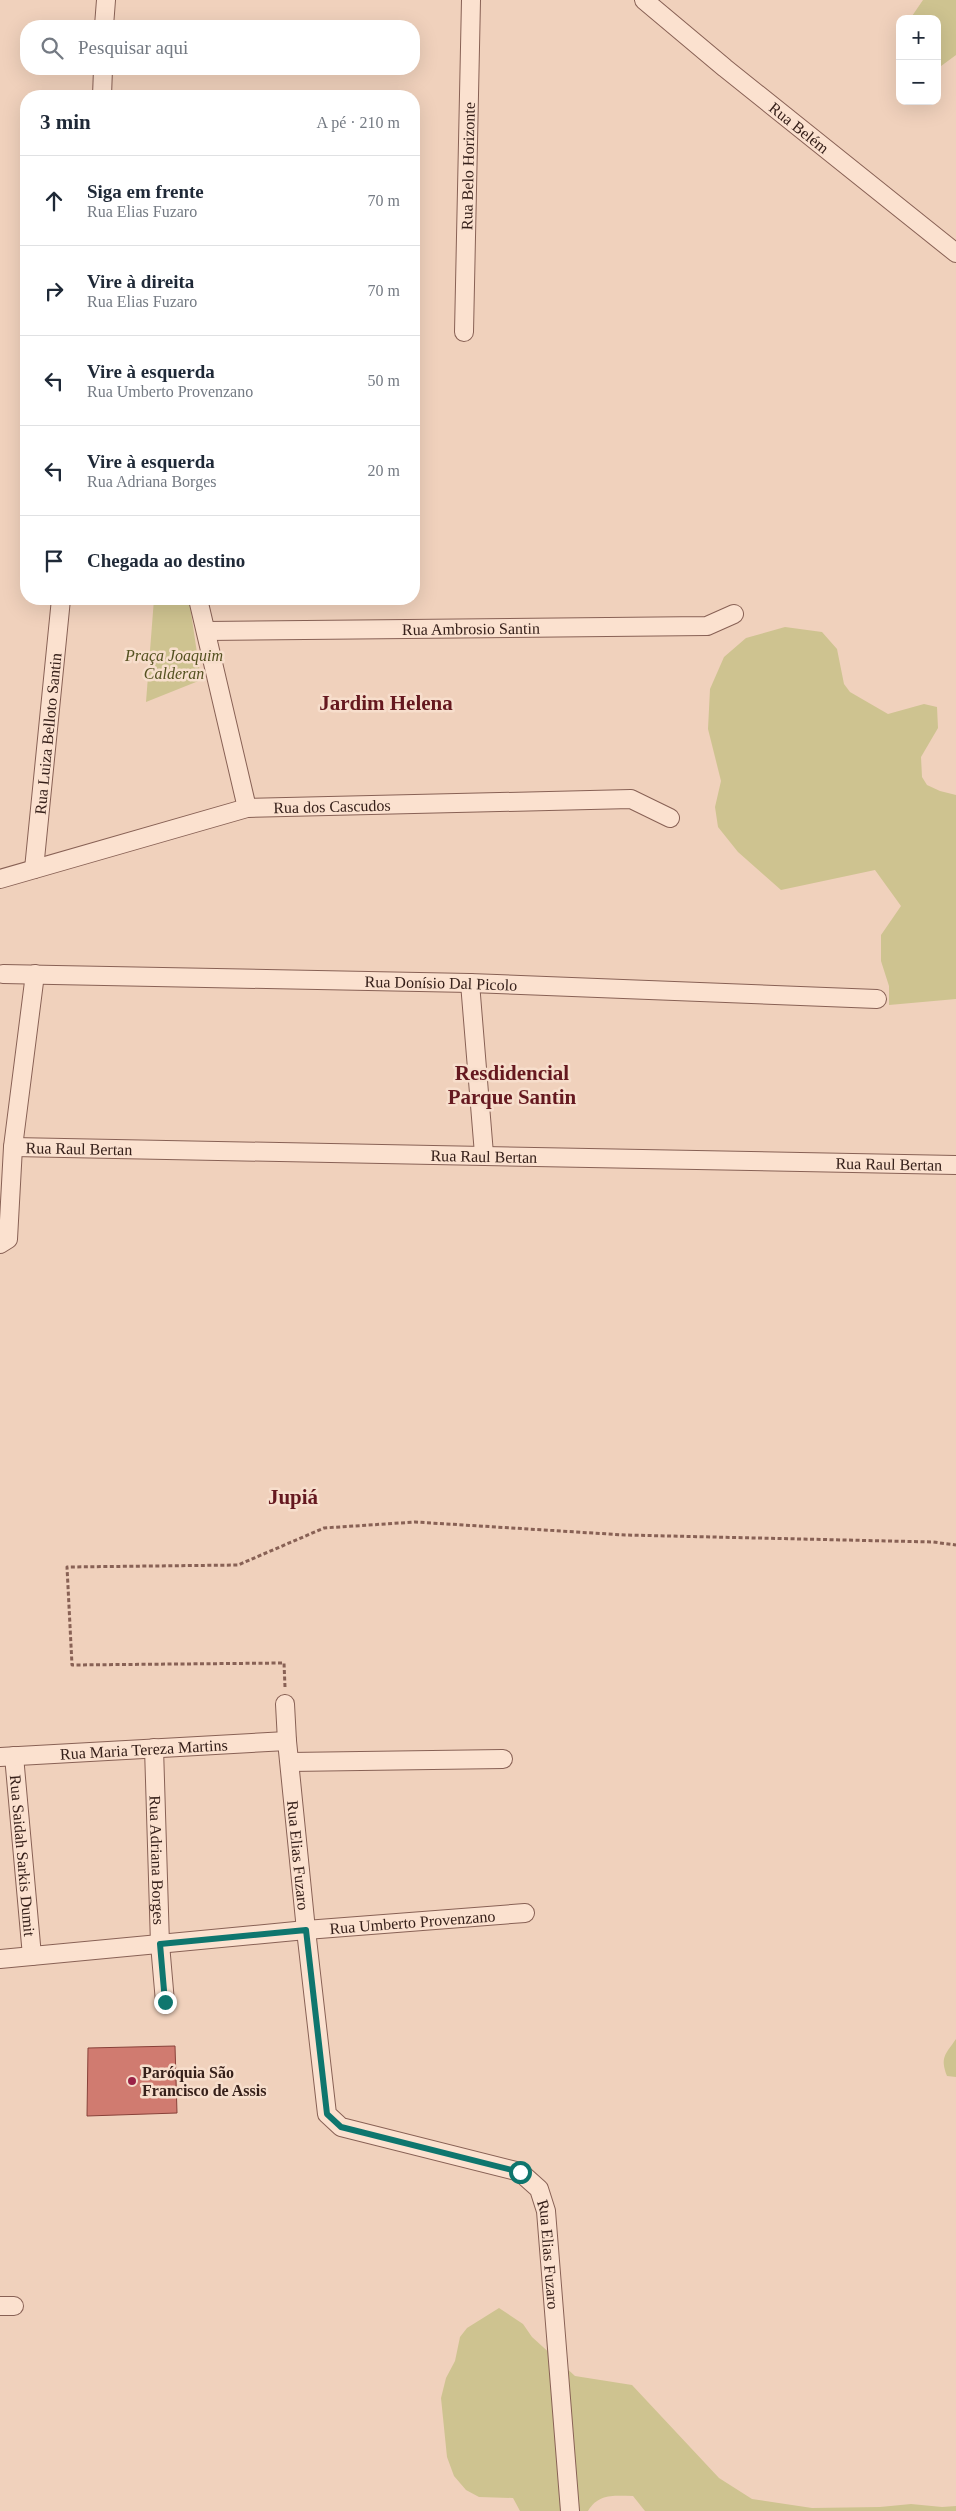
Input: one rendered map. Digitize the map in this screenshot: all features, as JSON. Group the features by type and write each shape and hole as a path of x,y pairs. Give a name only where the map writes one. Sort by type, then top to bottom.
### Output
{"street":[{"path":"104,20 106,0"},
{"name":"Rua Belo Horizonte","path":"464,332 471,0"},
{"name":"Rua Belém","path":"644,0 725,68 956,253"},
{"path":"102,90 103,75"},
{"name":"Rua Luiza Belloto Santin","path":"34,869 60,605"},
{"path":"200,605 247,808"},
{"name":"Rua Ambrosio Santin","path":"206,631 707,626 734,614"},
{"name":"Rua dos Cascudos","path":"0,879 247,808 631,799 670,818"},
{"name":"Rua Donísio Dal Picolo","path":"3,974 470,983 876,999"},
{"path":"4,1242 13,1147 35,974"},
{"path":"470,983 484,1154"},
{"name":"Rua Raul Bertan","path":"13,1147 484,1154 956,1165"},
{"name":"Rua Elias Fuzaro","path":"286,1704 287,1742 327,2114 341,2127 520,2172 539,2189 546,2211 570,2511"},
{"name":"Rua Maria Tereza Martins","path":"7,1756 287,1742"},
{"name":"Rua Adriana Borges","path":"154,1748 160,1944 165,2002"},
{"name":"Rua Saidah Sarkis Dumit","path":"7,1756 32,1956"},
{"path":"290,1762 502,1759"},
{"name":"Rua Umberto Provenzano","path":"0,1959 306,1930 525,1913"}],"path":[{"path":"286,1704 284,1663 72,1666 67,1567 238,1565 324,1528 415,1522 626,1535 934,1542 956,1545"}],"green space":[{"path":"923,0 956,0 956,55 941,66 941,15 913,15"},
{"name":"Praça Joaquim Calderan","path":"154,605 190,605 201,680 146,702"},
{"path":"785,627 822,632 837,649 844,684 850,692 888,714 924,704 937,707 938,728 921,757 922,777 927,785 956,795 956,999 889,1005 889,986 881,961 881,935 901,906 875,870 781,890 738,852 718,827 715,807 721,781 708,729 710,689 724,657 746,638"},
{"path":"956,2039 956,2077 947,2076 944,2060"},
{"path":"499,2308 523,2324 532,2337 575,2376 632,2385 719,2478 752,2499 812,2508 880,2507 911,2504 942,2507 956,2506 956,2511 645,2511 633,2496 620,2496 602,2498 592,2505 588,2511 520,2511 513,2498 479,2497 466,2490 454,2476 447,2457 441,2398 446,2378 455,2361 460,2337 467,2328"}],"building":[{"name":"Paróquia São Francisco de Assis","path":"175,2046 177,2113 87,2116 88,2048"}],"place":[{"name":"Paróquia São Francisco de Assis","path":"132,2081"}],"district":[{"name":"Jardim Helena","path":"386,703"},
{"name":"Resdidencial Parque Santin","path":"512,1085"},
{"name":"Jupiá","path":"293,1497"}],"route":[{"path":"165,2002 160,1944 306,1930 327,2114 341,2127 520,2172"}]}
